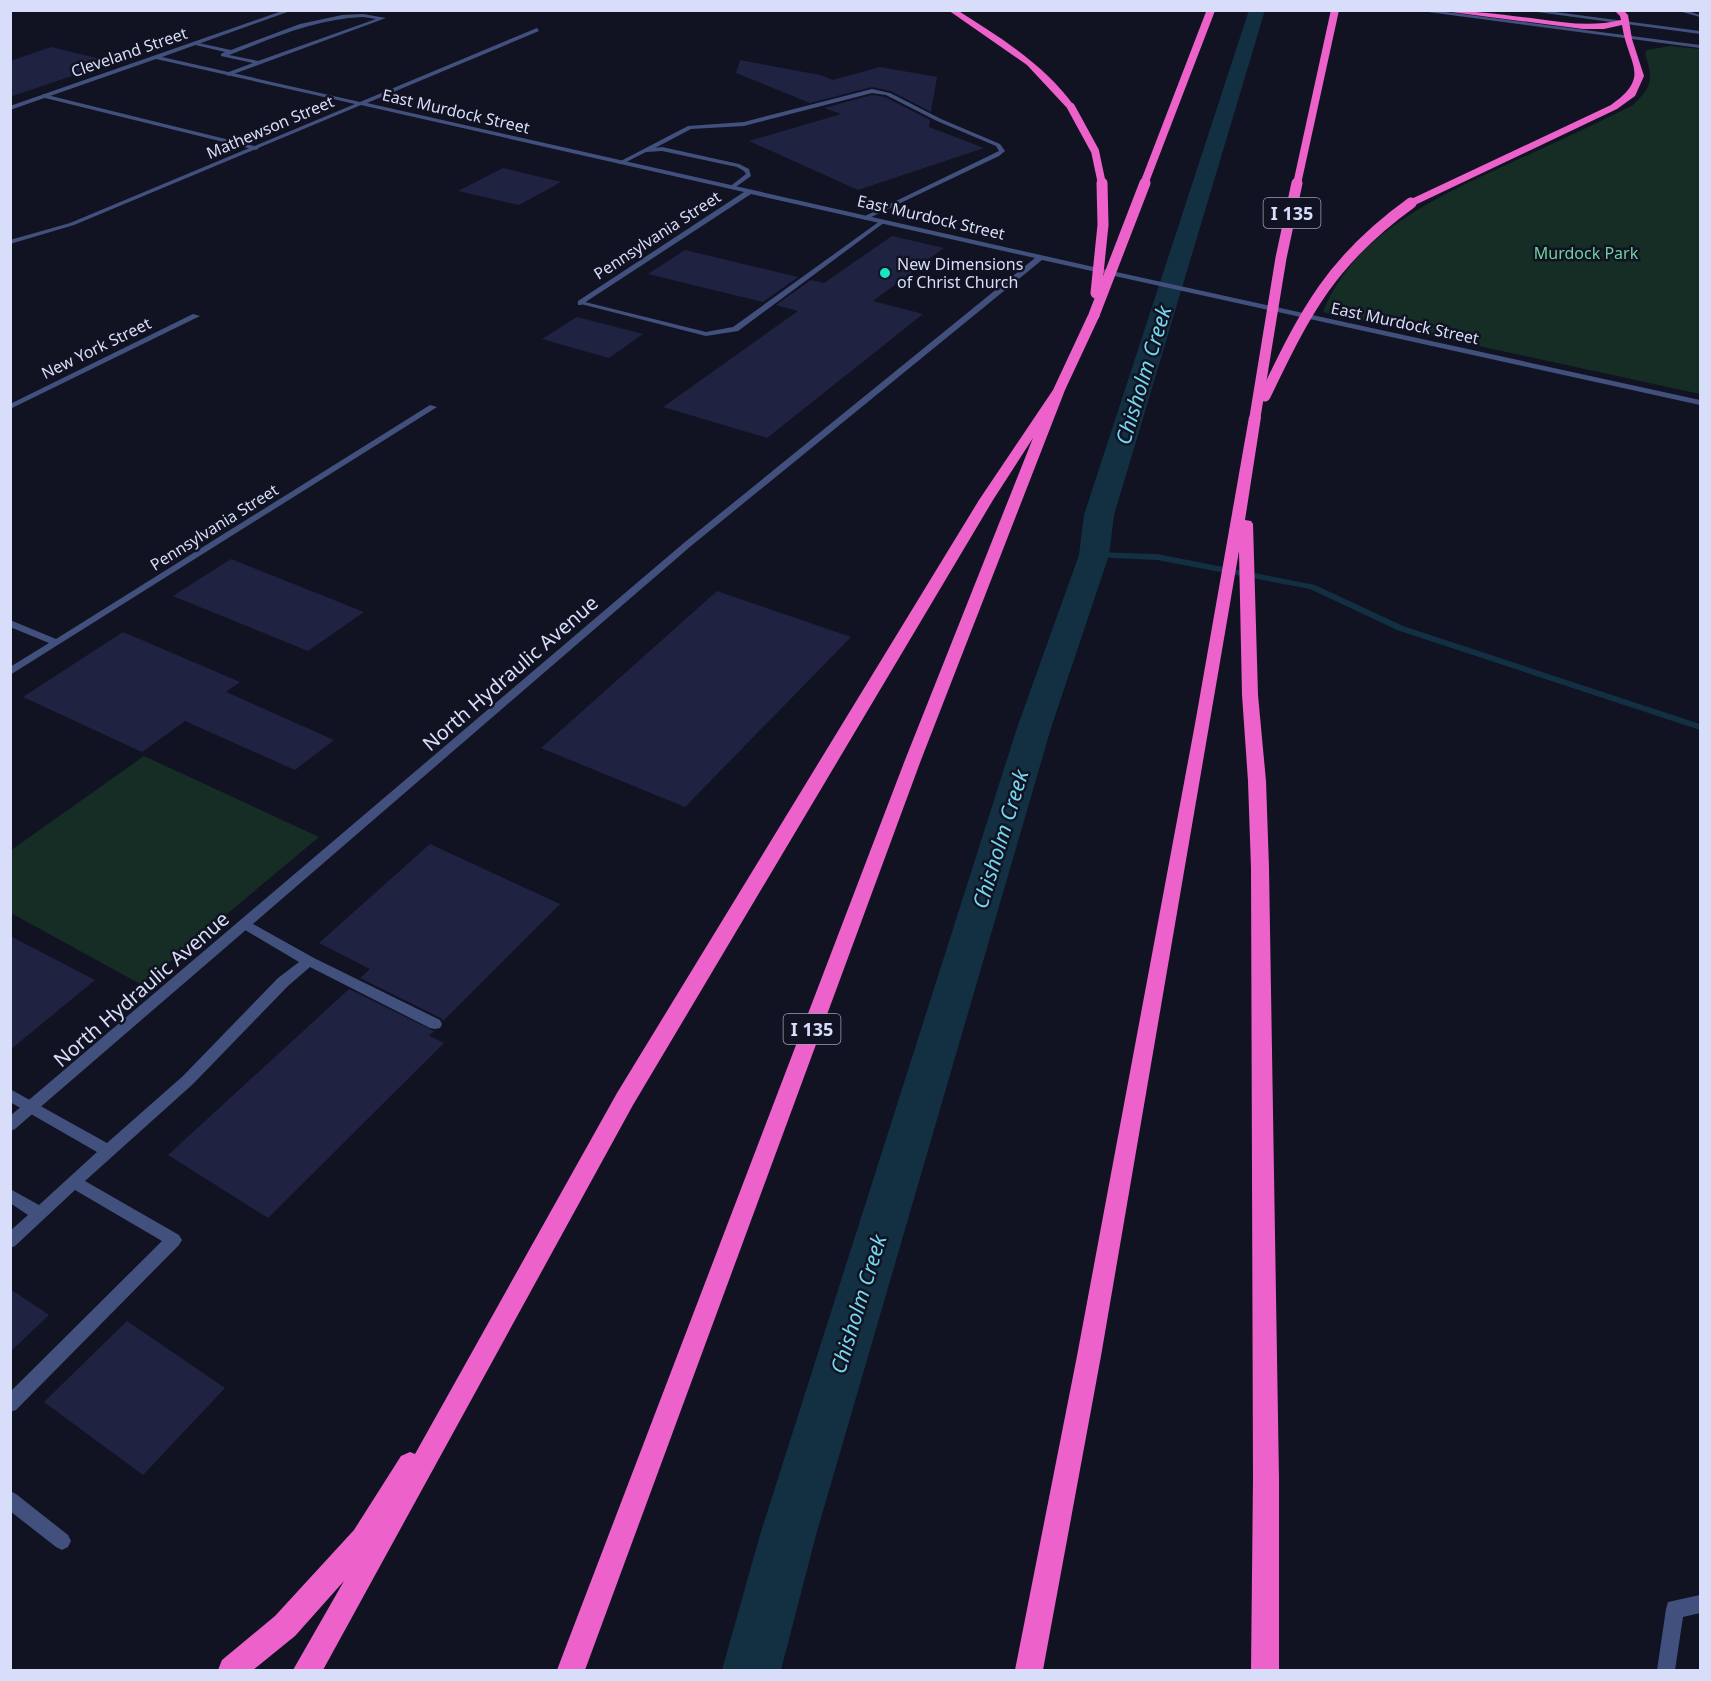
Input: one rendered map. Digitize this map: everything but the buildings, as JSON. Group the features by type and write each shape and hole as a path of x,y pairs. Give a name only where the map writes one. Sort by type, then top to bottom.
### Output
{"highway":[{"path":"951,10 1011,46 1054,84 1071,107 1097,158 1103,208 1094,315"},
{"name":"I 135","path":"571,1671 914,760 1059,390 1094,315 1211,10"},
{"name":"I 135","path":"1029,1671 1092,1344 1245,481 1281,258 1335,10"},
{"path":"1439,10 1582,27 1604,27 1624,22"},
{"path":"1255,417 1298,326 1320,289 1341,260 1387,219 1411,203 1576,126 1629,97 1640,76 1628,39 1624,15 1617,10"},
{"path":"307,1671 625,1100 986,500 1059,390"},
{"path":"1245,481 1250,695 1257,781 1260,868 1266,1479 1265,1671"},
{"path":"232,1671 285,1626 363,1539 506,1314"}],"street":[{"name":"Cleveland Street","path":"10,108 291,10"},
{"path":"1415,10 1701,47"},
{"path":"1524,10 1701,33"},
{"path":"1677,10 1701,16"},
{"path":"228,74 259,63 383,18 364,14 333,16 223,55 259,63"},
{"name":"Mathewson Street","path":"10,242 72,224 537,30"},
{"path":"194,44 232,52"},
{"name":"East Murdock Street","path":"155,57 1107,273 1701,403"},
{"path":"620,163 690,127 744,124 872,91 888,94 998,146 1002,151 865,218"},
{"path":"44,96 256,148"},
{"path":"645,150 662,149 739,166 747,170 749,175 731,188"},
{"name":"Pennsylvania Street","path":"749,192 581,303 706,334 735,329 882,222"},
{"name":"North Hydraulic Avenue","path":"10,1125 688,544 1041,257"},
{"name":"New York Street","path":"10,407 196,316"},
{"name":"Pennsylvania Street","path":"10,672 433,407"},
{"path":"10,623 57,644"},
{"path":"244,924 309,961 435,1024"},
{"path":"10,1241 188,1080 284,982 309,961"},
{"path":"10,1095 108,1151"},
{"path":"10,1404 174,1239 74,1182"},
{"path":"10,1195 40,1214"},
{"path":"10,1500 62,1540"},
{"path":"1666,1671 1675,1609 1701,1604"}],"green space":[{"name":"Murdock Park","path":"1670,46 1700,49 1700,394 1323,312 1337,285 1355,261 1400,221 1453,190 1633,105 1650,82 1650,70 1645,54 1647,50"},
{"path":"144,756 319,837 142,985 11,913 10,851"}],"waterway":[{"name":"Chisholm Creek","path":"751,1670 788,1535 1034,728 1094,555 1099,515 1257,10"},
{"path":"1094,555 1157,557 1312,587 1400,628 1700,727"}],"place":[{"name":"New Dimensions of Christ Church","path":"885,273"}]}
